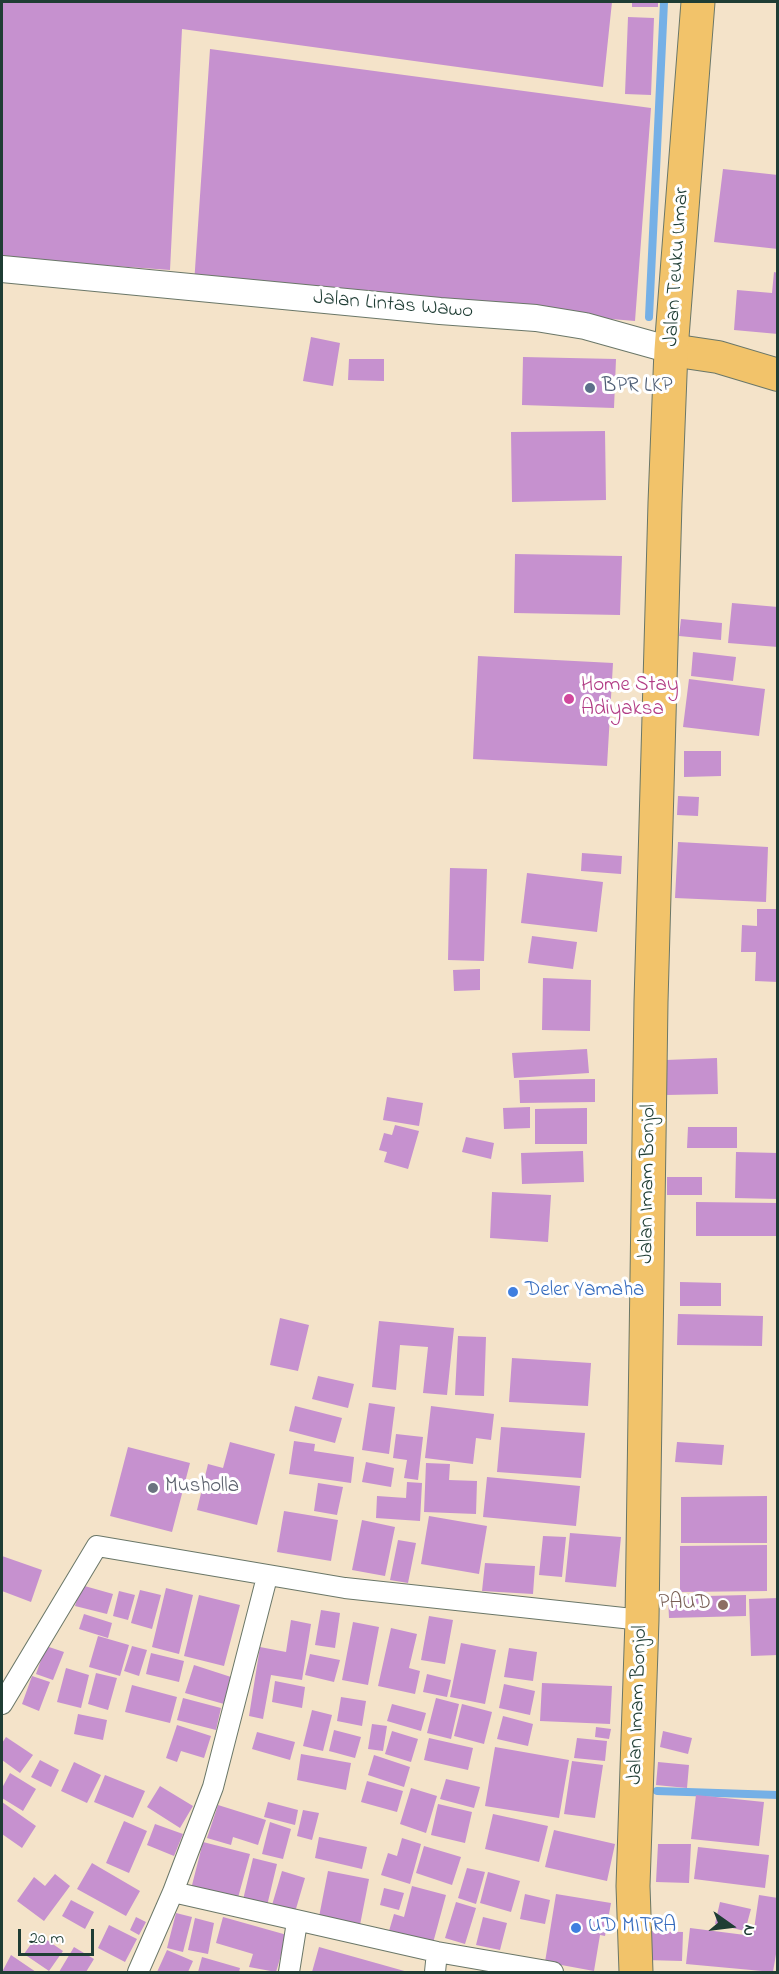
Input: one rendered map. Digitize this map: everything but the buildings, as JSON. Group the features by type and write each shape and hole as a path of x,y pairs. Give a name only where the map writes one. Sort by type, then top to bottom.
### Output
{"highway":[{"name":"Jalan Teuku Umar","path":"665,503 671,350 698,2"},
{"name":"Jalan Imam Bonjol","path":"636,1972 633,1886 642,1620 651,1014 665,503"}],"main road":[{"name":"Jalan Lintas Wawo","path":"671,350 718,357 777,375"}],"street":[{"name":"Jalan Lintas Wawo","path":"2,269 417,309 536,318 585,326 671,350"},
{"path":"2,1704 96,1546 267,1577 345,1588 642,1620"},
{"path":"138,1972 173,1892 213,1787 267,1577"},
{"path":"173,1892 437,1952 553,1972"},
{"path":"289,1972 297,1922"},
{"path":"435,1972 437,1952"}],"waterway":[{"path":"649,317 664,2"},
{"path":"657,1791 778,1795"}],"place":[{"name":"BPR LKP","path":"590,388"},
{"name":"Home Stay Adiyaksa","path":"569,699"},
{"name":"Deler Yamaha","path":"513,1292"},
{"name":"Musholla","path":"153,1488"},
{"name":"PAUD","path":"723,1605"},
{"name":"UD MITRA","path":"576,1928"}]}
